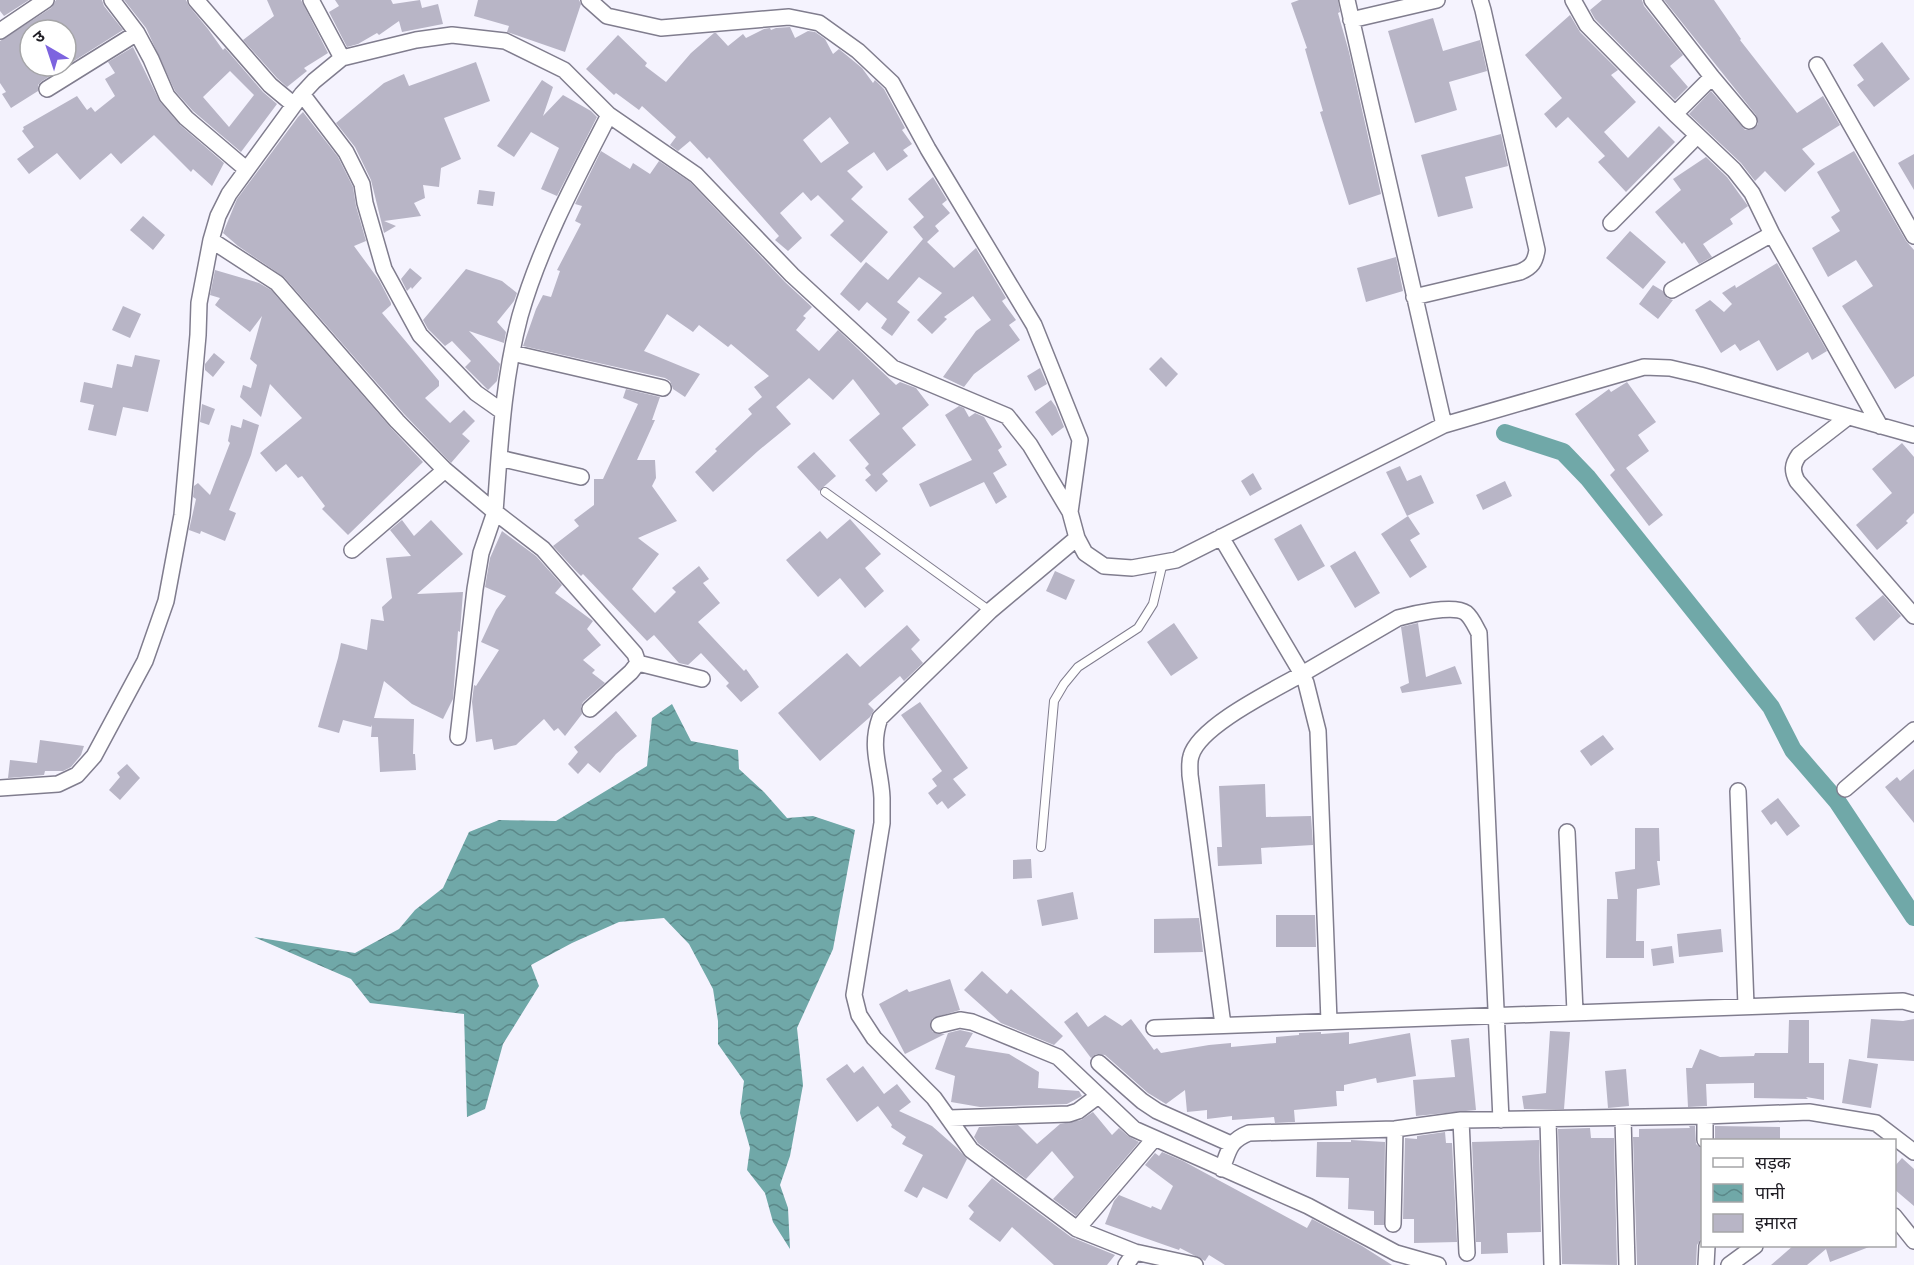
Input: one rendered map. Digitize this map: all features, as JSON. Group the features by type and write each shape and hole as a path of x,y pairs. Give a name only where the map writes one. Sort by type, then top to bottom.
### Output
{"street":[{"path":"18,0 27,14"},
{"path":"0,31 46,0"},
{"path":"112,0 137,33 167,96 186,118 246,169"},
{"path":"196,0 270,86 298,99 346,152 362,184 365,203 384,269 420,335 476,393 503,412"},
{"path":"311,0 342,58"},
{"path":"589,0 607,16 661,28 789,16 819,23 858,51 892,83 928,149 1034,325 1080,440 1070,512"},
{"path":"1347,0 1444,425"},
{"path":"1414,297 1520,272 1535,262 1537,250 1480,0"},
{"path":"1573,0 1587,25 1734,170 1752,193 1772,234 1880,426"},
{"path":"1652,0 1749,121"},
{"path":"1351,20 1429,1"},
{"path":"47,89 137,33"},
{"path":"0,788 58,783 77,775 94,756 145,661 166,601 182,515 199,303 218,216 246,169 314,81 342,58 416,40 452,34 505,41 564,70 609,115 696,175 792,275 893,368 1007,416 1030,445 1070,512 1077,538 1085,553 1104,566 1132,568 1176,560 1444,425 1644,367 1671,368 1700,375 1914,435"},
{"path":"1817,66 1914,236"},
{"path":"1675,114 1712,77"},
{"path":"459,737 475,589 481,553 495,512 503,412 512,353 530,284 567,198 609,115"},
{"path":"1611,223 1697,136"},
{"path":"1672,290 1772,234"},
{"path":"211,240 277,283 397,421 445,470 543,549 635,654 638,663"},
{"path":"512,353 663,388"},
{"path":"1848,417 1799,455 1793,463 1793,472 1797,481 1914,616"},
{"path":"499,458 581,477"},
{"path":"352,550 445,470"},
{"path":"1221,537 1302,674 1318,731 1329,1021"},
{"path":"1077,538 990,611 880,718 874,733 882,797 882,823 854,995 859,1015 874,1038 934,1098 963,1141 983,1160 1077,1229 1135,1252 1195,1265"},
{"path":"1223,1025 1190,775 1191,756 1199,741 1217,724 1398,618 1413,613 1454,609 1465,611 1479,633 1501,1120"},
{"path":"638,663 702,679"},
{"path":"590,709 638,663"},
{"path":"1845,789 1914,730"},
{"path":"1738,791 1746,1006"},
{"path":"1567,832 1575,1012"},
{"path":"1154,1028 1903,1001 1914,1004"},
{"path":"939,1025 960,1020 972,1022 1007,1038 1046,1051 1058,1057 1134,1129 1308,1206 1396,1253 1438,1265"},
{"path":"1100,1063 1142,1101 1157,1111 1231,1144"},
{"path":"949,1118 1069,1114 1086,1107 1098,1096"},
{"path":"1222,1169 1231,1144 1248,1133 1395,1129 1461,1120 1809,1112 1876,1123 1914,1152"},
{"path":"1705,1116 1706,1139"},
{"path":"1623,1118 1627,1265"},
{"path":"1548,1119 1552,1265"},
{"path":"1461,1120 1467,1253"},
{"path":"1393,1224 1395,1129"},
{"path":"1077,1229 1154,1139"},
{"path":"1896,1218 1914,1241"},
{"path":"1706,1265 1707,1247"},
{"path":"1729,1265 1752,1247"},
{"path":"1126,1265 1135,1252"}],"lane":[{"path":"825,492 990,611"},
{"path":"1041,847 1054,701 1064,684 1078,668 1138,628 1143,622 1153,604 1164,562"}],"water":[{"path":"672,704 691,741 738,750 739,769 787,818 813,816 855,830 833,949 797,1028 803,1085 790,1156 780,1185 788,1208 790,1249 773,1222 765,1193 747,1170 750,1148 740,1113 744,1081 718,1044 718,1021 713,989 689,944 664,918 619,922 531,965 539,986 503,1044 485,1109 467,1117 464,1014 370,1003 351,979 254,937 355,953 399,929 415,910 443,888 469,832 499,820 556,821 647,766 652,718"}],"building":[{"path":"0,0 29,0 4,16 0,11"},
{"path":"56,0 102,0 104,6 123,30 78,58 78,18 36,18 51,8"},
{"path":"124,0 186,0 223,50 225,48 263,92 277,104 241,152 193,111 175,91 146,28","holes":["230,71 254,95 229,127 203,97"]},
{"path":"267,0 301,0 328,53 304,68 307,71 287,87 243,40 274,16"},
{"path":"335,0 391,0 393,4 420,0 422,8 438,4 443,24 402,32 399,21 379,35 377,33 358,44 347,47 329,12 339,6"},
{"path":"478,0 579,0 581,4 565,52 507,32 509,26 474,16"},
{"path":"1299,0 1338,0 1340,12 1338,13 1381,194 1349,205 1320,112 1323,111 1305,49 1307,48 1291,3"},
{"path":"1602,0 1642,0 1644,6 1683,55 1670,66 1688,87 1675,100 1595,19 1590,10"},
{"path":"1664,0 1714,0 1740,40 1797,113 1823,96 1840,125 1802,149 1815,164 1785,192 1765,171 1755,181 1741,163 1689,114 1711,91 1745,130 1751,130 1758,124 1756,115"},
{"path":"1570,15 1580,32 1618,70 1611,75 1636,102 1604,132 1628,158 1659,126 1675,142 1626,192 1598,162 1605,156 1568,117 1556,128 1544,114 1562,98 1525,55"},
{"path":"1433,18 1443,51 1480,40 1487,71 1449,82 1457,110 1415,123 1388,31"},
{"path":"790,27 795,38 808,31 815,32 825,39 833,54 839,49 862,68 873,83 875,80 884,89 905,128 902,130 912,144 903,150 908,156 887,171 874,152 847,171 863,187 851,199 888,232 861,263 830,235 844,221 818,195 811,201 803,192 780,213 802,238 788,251 775,240 779,236 709,157 707,159 690,141 678,151 670,145 676,137 642,106 639,110 616,93 614,95 586,69 618,35 647,63 645,66 666,82 691,53 714,33 728,46 743,34 746,38 764,29","holes":["830,117 849,143 821,163 803,140"]},
{"path":"18,29 18,78 47,78 38,85 38,91 11,108 2,94 6,92 0,83 0,41"},
{"path":"1882,42 1910,79 1874,107 1857,85 1864,80 1853,65"},
{"path":"133,47 160,102 180,125 224,163 212,186 193,169 191,172 154,135 121,164 111,153 80,180 57,153 29,174 17,159 34,147 22,131 23,127 77,96 87,110 91,107 95,112 115,96 105,79 115,73 108,62"},
{"path":"476,62 490,101 444,118 461,159 441,168 439,187 423,185 425,198 414,203 421,216 384,221 396,226 384,233 371,180 355,147 336,123 384,83 404,74 409,86"},
{"path":"542,80 553,87 543,116 563,95 597,117 557,196 541,189 559,148 531,132 514,157 497,146"},
{"path":"303,112 338,157 353,187 366,241 354,246 379,280 391,303 382,313 439,381 439,386 425,398 450,423 464,410 475,421 462,434 470,441 451,463 404,414 284,277 223,233 237,199"},
{"path":"1501,134 1508,166 1465,177 1473,208 1438,217 1421,155"},
{"path":"601,151 630,169 633,163 650,174 659,161 690,182 785,282 812,307 803,316 806,318 796,330 819,351 838,330 896,385 900,382 916,388 929,405 902,428 916,445 882,474 888,481 876,492 865,480 871,475 865,468 869,464 849,440 880,414 853,379 833,400 809,378 776,407 791,424 713,492 695,472 717,451 715,449 752,414 748,409 762,397 754,387 769,376 731,344 728,347 699,325 693,332 667,314 644,351 700,374 685,397 673,389 670,381 665,378 523,346 543,295 551,297 560,271 557,270 581,224 575,221 582,206 575,204"},
{"path":"1854,151 1906,241 1914,250 1914,376 1895,389 1842,306 1873,286 1856,260 1828,277 1812,248 1840,231 1831,217 1840,211 1817,172"},
{"path":"1914,154 1914,190 1898,163"},
{"path":"1706,157 1727,177 1748,206 1730,219 1733,224 1703,244 1712,257 1699,264 1684,242 1682,244 1655,212 1681,190 1673,179"},
{"path":"933,177 947,200 942,204 950,213 935,226 939,231 927,242 954,268 976,248 1006,298 1002,301 1016,320 1009,325 1020,340 974,374 964,387 943,377 976,331 991,320 973,296 944,317 947,319 932,334 917,320 942,293 919,277 897,302 910,312 892,336 881,328 887,319 867,302 859,311 840,294 866,262 888,280 923,239 913,227 924,217 908,199"},
{"path":"479,190 495,192 493,206 477,204"},
{"path":"143,216 165,235 153,250 130,230"},
{"path":"1630,231 1666,262 1643,289 1606,258"},
{"path":"1396,257 1403,291 1366,302 1357,268"},
{"path":"1777,263 1827,351 1812,360 1808,352 1777,371 1759,340 1740,351 1735,344 1721,353 1695,310 1710,300 1724,312 1732,304 1722,293 1735,285 1736,288"},
{"path":"410,268 422,278 407,291 401,279"},
{"path":"466,269 502,281 517,293 514,301 497,322 506,332 504,343 469,331 500,364 497,381 488,390 465,367 471,361 452,341 445,346 428,329 423,320"},
{"path":"215,270 259,283 271,290 423,462 348,535 322,509 325,506 302,476 298,478 286,464 276,472 260,453 302,418 270,384 261,417 240,397 243,385 251,388 257,365 250,359 262,316 250,332 215,305 220,298 210,295"},
{"path":"1653,285 1663,291 1667,298 1673,300 1658,319 1639,304"},
{"path":"123,306 141,314 130,338 112,330"},
{"path":"214,353 225,362 213,377 205,370 205,364"},
{"path":"135,355 160,360 148,412 123,407 116,436 88,430 94,405 80,402 84,382 112,388 117,364 132,367"},
{"path":"1161,357 1178,374 1166,387 1149,369"},
{"path":"1040,368 1047,384 1035,391 1027,376"},
{"path":"1627,382 1656,422 1638,435 1649,451 1626,468 1663,515 1649,526 1610,475 1615,470 1575,414 1609,389 1611,392"},
{"path":"626,389 660,397 652,420 655,420 637,460 655,460 656,478 652,486 677,521 638,538 659,554 632,589 655,613 676,592 672,588 699,566 709,579 703,583 720,603 698,622 744,671 746,669 759,687 741,702 726,686 729,683 701,653 688,665 679,663 654,635 647,641 553,546 579,526 574,520 594,505 594,479 603,479 638,404 623,398"},
{"path":"1051,400 1064,427 1052,436 1035,412"},
{"path":"202,404 215,409 209,425 200,422"},
{"path":"959,406 964,408 969,417 975,413 984,417 1002,447 998,450 1007,465 993,473 1007,497 996,504 984,482 930,507 919,484 972,460 945,415"},
{"path":"243,419 259,425 251,455 229,510 236,513 225,541 201,531 200,534 189,530 196,499 193,497 194,486 198,483 210,495 230,443 228,441 231,425 241,428"},
{"path":"1902,443 1914,457 1914,513 1906,521 1908,523 1877,550 1856,525 1892,493 1872,469"},
{"path":"814,452 836,476 819,491 797,467"},
{"path":"1400,466 1407,481 1421,475 1434,503 1407,516 1386,472"},
{"path":"1253,473 1262,489 1250,496 1241,481"},
{"path":"1505,481 1512,496 1483,510 1476,495"},
{"path":"1408,516 1420,534 1410,540 1427,567 1410,578 1381,534"},
{"path":"850,519 881,554 865,568 884,591 865,608 840,578 818,597 786,560 820,531 827,539"},
{"path":"402,520 414,536 431,520 463,554 417,594 463,592 460,632 458,631 453,699 443,719 412,704 384,681 374,718 414,719 413,754 415,754 416,770 380,772 378,737 371,737 372,725 371,727 343,720 339,733 318,727 341,643 367,650 371,619 384,621 382,607 392,598 386,558 411,556 390,530"},
{"path":"1301,524 1325,566 1298,581 1274,539"},
{"path":"502,531 536,556 562,585 555,593 593,621 587,629 601,645 583,660 595,670 592,673 605,683 583,702 582,714 565,736 558,728 554,731 544,719 516,745 494,750 492,739 476,742 472,702 474,685 476,686 499,650 481,642 496,610 506,596 485,587 490,558"},
{"path":"1355,551 1380,593 1355,608 1330,566"},
{"path":"1055,571 1075,580 1066,600 1046,591"},
{"path":"1883,595 1901,616 1874,641 1855,618"},
{"path":"1174,623 1198,658 1171,676 1147,642"},
{"path":"1418,623 1426,677 1455,666 1462,684 1402,693 1400,687 1409,683 1401,627"},
{"path":"907,625 920,640 911,649 923,663 904,681 900,676 868,704 874,710 870,717 820,761 778,713 847,653 860,667"},
{"path":"920,702 968,768 953,779 966,795 948,809 942,801 937,805 928,793 937,786 932,779 942,771 901,715"},
{"path":"616,711 637,736 616,754 600,773 588,763 578,774 568,764 578,752 574,747"},
{"path":"1603,735 1614,749 1591,766 1580,751"},
{"path":"40,740 84,746 81,755 71,767 63,771 45,771 44,775 8,778 10,760 37,763"},
{"path":"127,764 140,778 120,800 109,790 120,777 117,773"},
{"path":"1914,769 1914,823 1885,787 1897,777 1900,781"},
{"path":"1265,784 1266,817 1311,816 1313,845 1261,848 1262,864 1218,866 1217,847 1222,847 1219,786"},
{"path":"1778,798 1800,826 1787,836 1776,821 1771,825 1761,811"},
{"path":"1635,828 1659,828 1660,861 1657,861 1660,885 1637,889 1636,941 1644,941 1644,958 1606,958 1607,899 1618,899 1615,872 1635,869"},
{"path":"1031,859 1032,878 1013,879 1013,860"},
{"path":"1073,892 1078,919 1042,926 1037,900"},
{"path":"1276,915 1315,915 1316,947 1276,947"},
{"path":"1199,918 1203,952 1154,953 1154,919"},
{"path":"1721,929 1723,952 1679,957 1677,934"},
{"path":"1672,946 1674,963 1653,966 1651,949"},
{"path":"982,971 1007,994 1011,989 1063,1036 1054,1045 1001,1023 964,990"},
{"path":"950,979 960,1010 933,1018 930,1023 932,1031 945,1034 905,1054 879,1004 907,989 909,992"},
{"path":"1077,1012 1088,1027 1105,1015 1122,1026 1131,1019 1154,1050 1157,1048 1161,1053 1231,1043 1231,1047 1276,1043 1276,1037 1299,1035 1299,1033 1349,1032 1349,1044 1410,1033 1416,1076 1377,1083 1376,1078 1344,1085 1344,1091 1336,1091 1337,1106 1294,1110 1295,1122 1275,1123 1274,1117 1232,1120 1232,1116 1207,1119 1207,1110 1187,1112 1185,1090 1166,1104 1148,1093 1105,1055 1096,1054 1091,1058 1064,1022"},
{"path":"1871,1019 1903,1021 1914,1019 1914,1061 1867,1058"},
{"path":"1789,1020 1809,1020 1809,1063 1824,1063 1824,1100 1806,1097 1808,1099 1754,1098 1754,1083 1706,1084 1707,1106 1688,1107 1686,1068 1692,1068 1700,1049 1720,1057 1754,1056 1755,1053 1788,1053"},
{"path":"960,1030 973,1033 965,1047 1009,1054 1039,1072 1038,1088 1079,1091 1082,1096 1067,1104 980,1107 951,1102 955,1076 935,1069 948,1033"},
{"path":"1550,1031 1570,1032 1564,1109 1524,1109 1522,1096 1546,1093"},
{"path":"1469,1038 1476,1110 1416,1116 1413,1080 1455,1077 1451,1040"},
{"path":"1849,1059 1878,1064 1871,1108 1842,1103"},
{"path":"847,1064 854,1073 863,1066 884,1094 897,1084 911,1102 899,1111 932,1126 967,1159 947,1199 923,1187 917,1198 904,1191 923,1155 902,1144 906,1137 891,1127 892,1125 878,1106 857,1122 826,1079"},
{"path":"1626,1069 1629,1106 1608,1108 1605,1071"},
{"path":"1093,1112 1112,1135 1119,1128 1139,1142 1076,1216 1053,1199 1074,1177 1052,1151 1026,1179 978,1143 974,1137 979,1127 1018,1125 1037,1144 1060,1124 1081,1120"},
{"path":"1689,1126 1695,1126 1696,1144 1701,1148 1701,1239 1697,1245 1696,1265 1637,1265 1633,1137 1639,1137 1639,1129 1690,1128"},
{"path":"1715,1126 1780,1127 1780,1139 1715,1139"},
{"path":"1590,1128 1591,1138 1614,1138 1617,1265 1562,1264 1558,1129"},
{"path":"1445,1132 1446,1143 1452,1143 1457,1242 1414,1243 1414,1219 1403,1219 1405,1138 1417,1139 1417,1136"},
{"path":"1351,1140 1385,1142 1384,1225 1374,1225 1374,1211 1348,1209 1349,1178 1316,1177 1317,1142 1351,1142"},
{"path":"1539,1140 1541,1232 1507,1233 1508,1253 1481,1254 1481,1242 1476,1242 1472,1142"},
{"path":"1162,1152 1307,1228 1312,1219 1392,1265 1225,1265 1209,1255 1205,1261 1180,1248 1179,1250 1105,1224 1114,1201 1119,1195 1161,1210 1173,1186 1145,1165 1155,1153 1159,1156"},
{"path":"1902,1158 1914,1169 1914,1206 1896,1191 1896,1165"},
{"path":"992,1178 1071,1237 1115,1255 1107,1265 1054,1265 1012,1227 1000,1242 969,1219 974,1212 968,1206"},
{"path":"1792,1247 1869,1247 1830,1262 1826,1249 1807,1265 1771,1265"}],"waterway":[{"path":"1505,433 1563,452 1588,478 1771,707 1793,750 1837,801 1914,917"}]}
